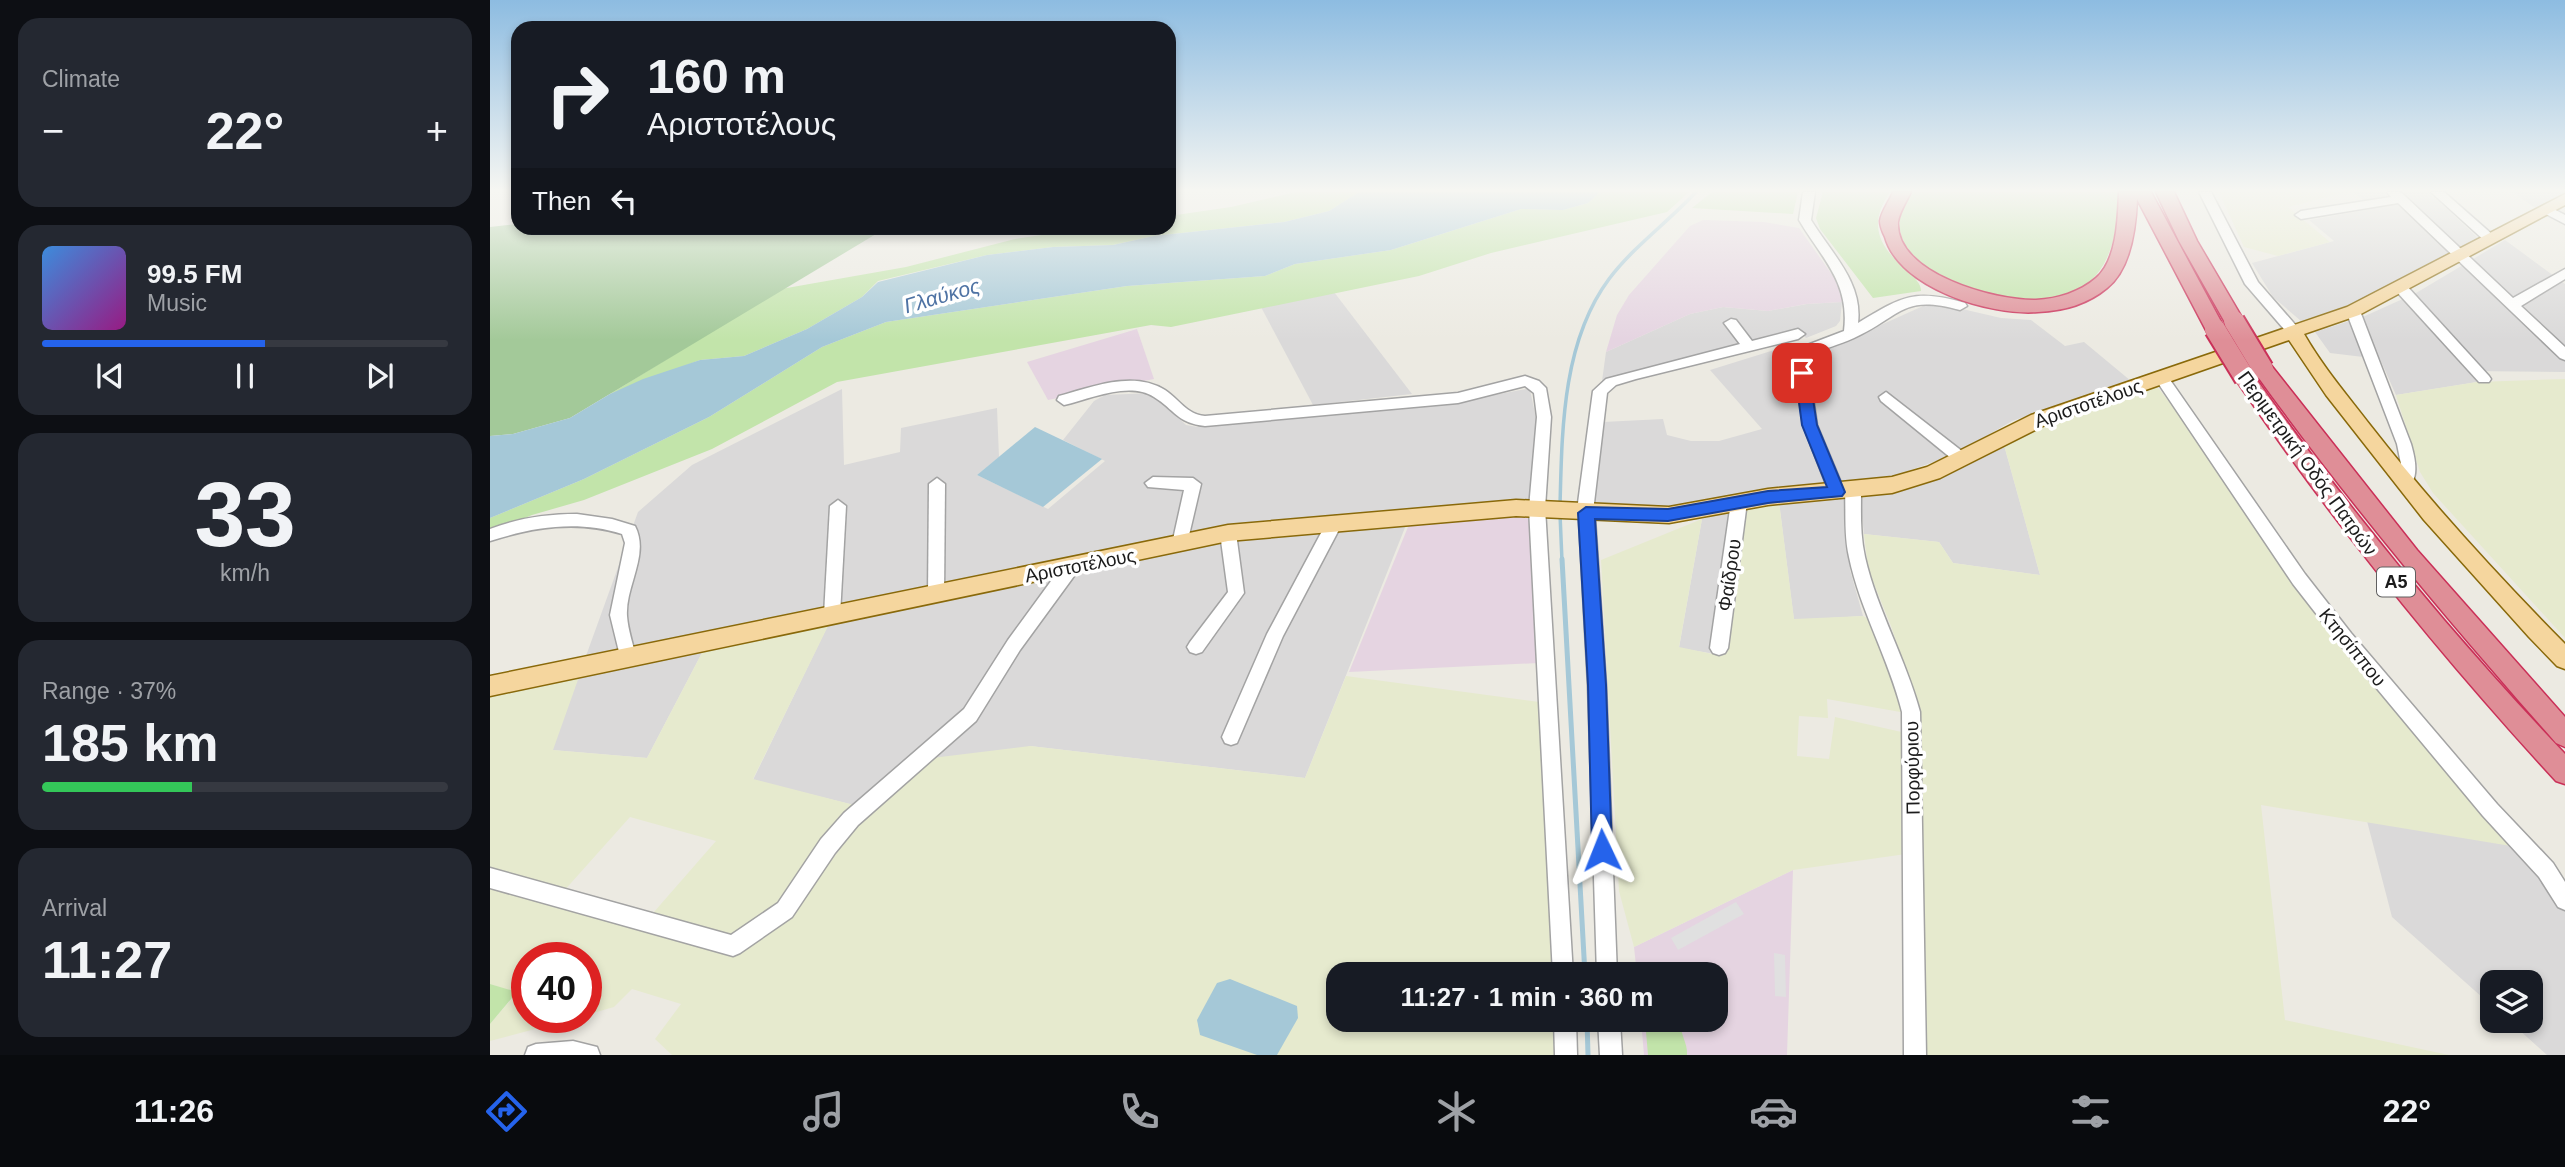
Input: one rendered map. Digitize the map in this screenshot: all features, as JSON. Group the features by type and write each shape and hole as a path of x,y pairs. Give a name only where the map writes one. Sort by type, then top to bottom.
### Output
{"highway":[{"path":"1895,241 1910,264 1963,295 2031,307 2072,302 2103,282 2111,270 2121,241"},
{"name":"Περιμετρική Οδός Πατρών","path":"2166,241 2174,257 2225,325 2311,473 2389,574 2480,681 2565,772"},
{"name":"Περιμετρική Οδός Πατρών","path":"2190,241 2215,291 2225,325"},
{"path":"2194,241 2215,291"},
{"name":"Περιμετρική Οδός Πατρών","path":"2254,373 2314,439 2425,579 2565,735"}],"main road":[{"name":"Αριστοτέλους","path":"490,686 1228,533 1335,522 1542,509 1668,515 1739,502 1845,491 1912,480 1962,459 2038,420 2353,312 2486,241"},
{"path":"2294,332 2316,367 2404,483 2454,542 2565,659"}],"street":[{"path":"1819,241 1846,281 1853,299 1850,334"},
{"path":"2230,241 2252,284 2294,332"},
{"path":"2444,241 2565,355"},
{"path":"2512,305 2565,273"},
{"path":"2401,288 2484,379"},
{"path":"1850,334 1895,307 1914,300 1937,299 1960,306"},
{"path":"2353,312 2404,443 2409,464 2404,483"},
{"path":"1731,323 1749,346"},
{"path":"1608,962 1597,685 1582,512 1599,397 1603,387 1634,375 1798,334"},
{"name":"Πορφύριου","path":"1850,334 1797,354 1810,425 1845,491 1860,569 1905,682 1911,712 1915,1055"},
{"name":"Κτησίππου","path":"2161,377 2330,619 2490,810 2546,870 2565,900"},
{"path":"1064,400 1128,387 1149,388 1188,420 1205,421 1458,398 1529,382 1536,387 1543,398 1542,509 1562,962"},
{"path":"1886,397 1962,459"},
{"path":"1153,483 1193,484 1180,544"},
{"path":"936,594 937,484"},
{"name":"Φαίδρου","path":"1719,648 1739,502"},
{"path":"832,615 838,506"},
{"path":"490,536 515,525 558,520 596,522 629,530 633,542 618,615 628,659"},
{"path":"1231,737 1275,634 1335,522"},
{"path":"1196,647 1236,593 1228,533"},
{"path":"490,878 733,946 785,910 828,846 851,819 970,715 1014,645 1071,567"},
{"path":"1565,1032 1566,1055"},
{"path":"1610,1032 1611,1055"},
{"path":"536,1055 573,1052 589,1055"}],"shaded area":[{"path":"1677,241 1808,241 1840,286 1842,302 1806,304 1768,311 1723,307 1690,314 1606,352 1617,315 1629,295"},
{"path":"2333,241 2472,241 2358,302 2301,321 2273,297 2252,263"},
{"path":"2507,241 2565,284 2565,372 2468,371 2477,382 2396,395 2380,359 2330,353 2315,332 2365,316 2416,293"},
{"path":"1334,292 1412,394 1313,405 1261,307"},
{"path":"1842,302 1840,321 1836,326 1806,338 1798,329 1602,381 1606,352 1690,314 1723,307 1768,311 1807,304"},
{"path":"1932,302 2001,318 2031,320 2065,346 2084,342 2131,381 2012,421 1956,454 1891,477 1666,508 1592,507 1603,422 1663,419 1667,435 1691,441 1719,441 1762,429 1710,370 1784,347 1789,361 1803,360"},
{"path":"1137,329 1154,379 1048,400 1027,362"},
{"path":"842,389 844,465 900,452 901,428 997,408 999,457 977,475 1048,509 1105,461 1063,440 1094,401 1105,395 1152,393 1186,425 1198,427 1441,405 1526,389 1530,390 1538,427 1532,501 1412,510 1305,778 1030,746 870,809 753,780 829,623 705,647 647,758 552,750 638,512 692,465"},
{"path":"2004,445 2040,575 1953,563 1939,542 1864,534 1860,498 1922,485"},
{"path":"1847,498 1850,570 1863,616 1794,620 1779,502"},
{"path":"1734,510 1715,654 1679,648 1702,519"},
{"path":"1530,514 1539,663 1349,672 1410,522"},
{"path":"2367,821 2544,851 2565,895 2565,1055 2547,1055 2522,1033 2543,1033 2543,970 2480,970 2480,995 2392,917"},
{"path":"1793,870 1787,1055 1644,1055 1642,1032 1728,1032 1728,962 1636,962 1634,947"},
{"path":"1736,902 1744,914 1678,950 1671,938"},
{"path":"1774,953 1785,955 1786,997 1775,996"}],"green space":[{"path":"490,241 864,241 570,418 513,434 490,436"},
{"path":"1006,241 1130,241 1113,245 1053,247 987,255 878,281 862,297 807,329 744,356 700,360 610,394 781,289 906,267"},
{"path":"1419,241 1542,241 1491,253 1419,276 1171,327 1151,325 837,382 712,449 584,500 532,515 490,533 490,518 584,479 709,417 822,347 886,322 1127,286 1265,276 1295,264 1391,250"},
{"path":"1829,241 1882,241 1891,255 1919,283 1921,291 1873,298"},
{"path":"1905,241 2113,241 2097,274 2071,293 2036,300 1997,297 1959,286 1927,268 1906,246"},
{"path":"2241,241 2330,242 2278,256 2244,247"},
{"path":"2565,379 2565,638 2433,493 2420,472 2396,395 2477,382"},
{"path":"2153,387 2159,389 2517,847 2261,805 2285,1020 2449,1055 1924,1055 1915,699 1891,626 1868,569 1864,534 1939,542 1953,563 2040,575 2004,445 2047,424"},
{"path":"1779,502 1794,619 1863,616 1874,622 1906,713 1827,699 1828,718 1799,716 1797,756 1829,759 1835,717 1906,733 1906,854 1793,870 1634,947 1619,891 1601,560 1702,519 1679,647 1722,656 1744,506"},
{"path":"830,622 753,779 854,805 828,829 807,864 825,869 870,809 932,758 1030,746 1305,778 1346,676 1539,702 1552,962 1326,962 1326,1032 1556,1032 1557,1055 672,1055 655,1039 681,1004 632,989 614,1007 602,1010 602,942 511,942 511,991 490,984 490,691 580,674 553,750 647,758 705,647","holes":["630,817 716,841 640,928 554,902"]},
{"path":"490,984 511,990 511,999 490,1024"},
{"path":"511,1000 511,1033 520,1033 490,1041 490,1024"},
{"path":"1646,1032 1682,1032 1687,1055 1648,1055"}],"water":[{"name":"Γλαύκος","path":"1130,241 1419,241 1391,250 1295,264 1265,276 1127,286 886,322 822,347 709,417 584,479 490,518 490,436 513,434 570,418 610,394 643,379 700,360 744,356 807,329 862,297 878,282 987,255 1053,247 1113,245"},
{"path":"1035,427 1102,459 1043,507 977,475"},
{"path":"1230,979 1297,1006 1298,1018 1277,1055 1257,1055 1200,1035 1197,1020 1217,983"}],"waterway":[{"path":"1560,506 1564,418 1573,359 1582,330 1593,304 1609,279 1644,241"},
{"path":"1560,514 1562,561"},
{"path":"1562,559 1584,962"},
{"path":"1587,1032 1588,1055"}],"route":[{"path":"1602,850 1597,685 1586,513 1668,515 1708,510 1768,497 1837,492 1818,451 1810,425 1802,373"}]}
